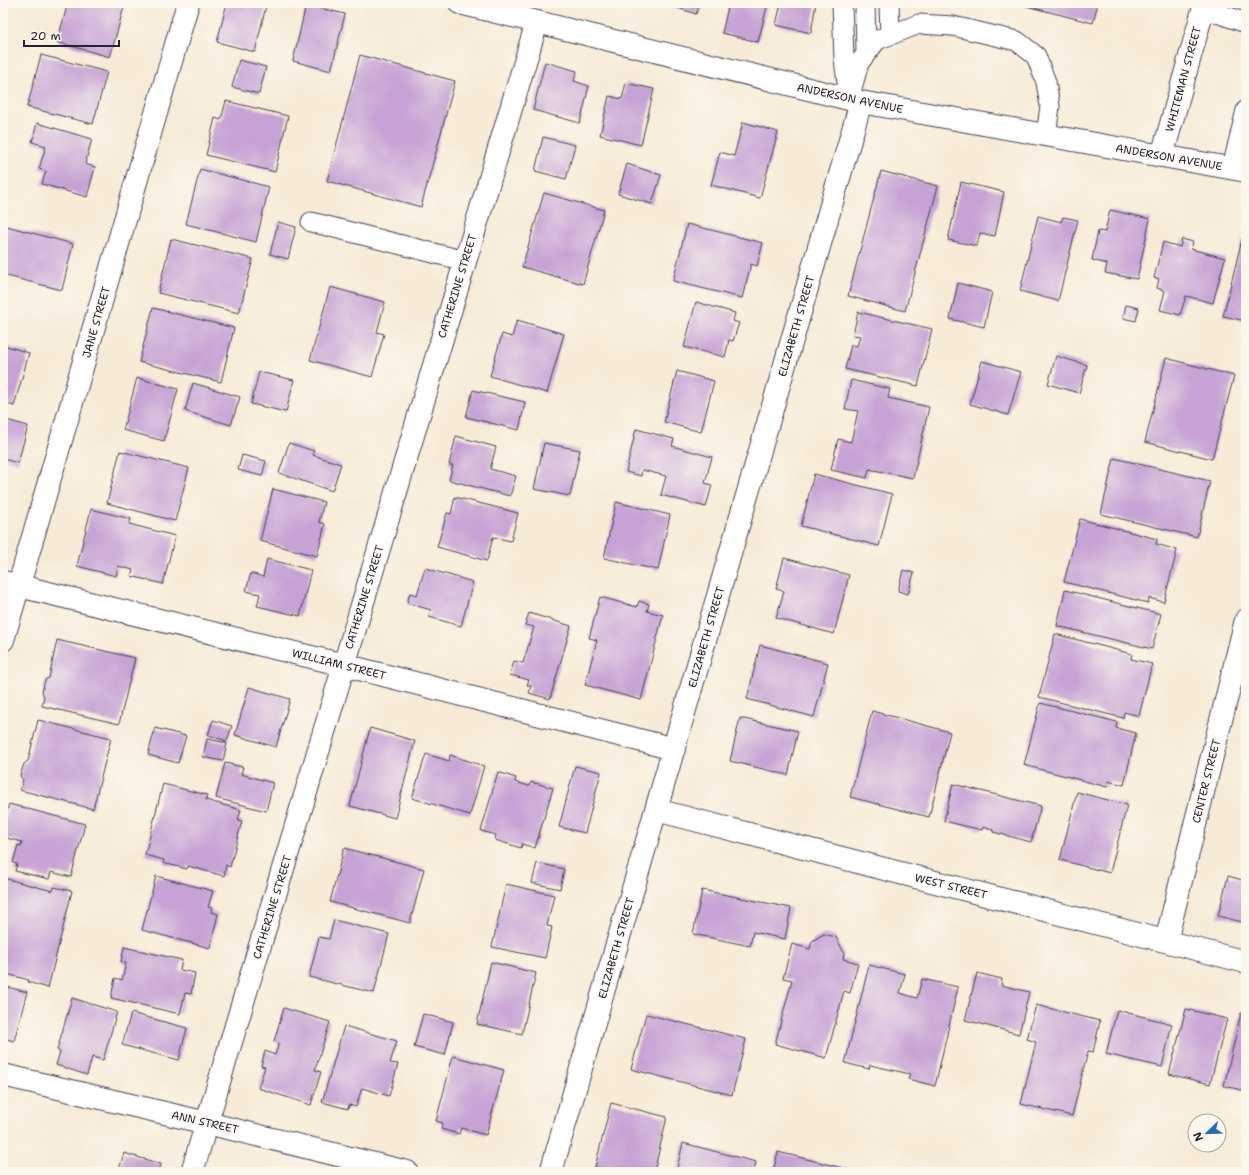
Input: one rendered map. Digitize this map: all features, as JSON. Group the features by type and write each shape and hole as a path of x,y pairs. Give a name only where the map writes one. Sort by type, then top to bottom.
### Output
{"street":[{"name":"JANE STREET","path":"3,640 11,584 188,3"},
{"name":"ANDERSON AVENUE","path":"460,3 855,101 1239,169"},
{"name":"WHITEMAN STREET","path":"1162,156 1204,6"},
{"name":"CATHERINE STREET","path":"192,1172 537,22"},
{"name":"ELIZABETH STREET","path":"551,1172 674,749 855,101"},
{"name":"WILLIAM STREET","path":"11,584 344,665 674,749"},
{"name":"CENTER STREET","path":"1166,941 1246,620"},
{"name":"WEST STREET","path":"656,810 1246,962"},
{"name":"ANN STREET","path":"3,1075 407,1172"}],"lane":[{"path":"842,3 844,59 855,101"},
{"path":"865,3 866,54"},
{"path":"889,3 890,35"},
{"path":"1204,6 1246,23"},
{"path":"855,101 859,63 877,40 919,24 953,26 1017,41 1036,56 1046,82 1050,106 1046,136"},
{"path":"1239,169 1246,110"},
{"path":"311,222 465,261"}],"building":[{"path":"68,3 125,3 110,57 57,42"},
{"path":"227,3 263,3 263,6 266,6 255,52 217,42"},
{"path":"663,3 700,3 696,14"},
{"path":"729,3 768,3 758,42 722,33"},
{"path":"781,3 816,3 811,33 776,25"},
{"path":"1014,3 1098,3 1093,23"},
{"path":"306,5 345,14 331,71 293,61"},
{"path":"41,55 107,72 93,124 27,107"},
{"path":"360,55 455,81 421,207 327,181"},
{"path":"239,60 266,67 259,94 232,87"},
{"path":"545,62 577,71 574,81 589,86 580,123 533,110"},
{"path":"626,83 654,89 641,145 600,135 609,96 622,99"},
{"path":"226,101 288,116 275,172 206,155 215,118 221,120"},
{"path":"743,122 778,132 760,198 711,185 720,152 734,156"},
{"path":"37,123 92,139 85,164 95,167 87,197 42,184 46,171 39,169 46,146 32,142"},
{"path":"543,137 575,145 566,179 535,171"},
{"path":"627,164 661,175 652,204 618,194"},
{"path":"200,169 269,187 256,242 186,224"},
{"path":"881,171 938,186 905,311 848,296"},
{"path":"961,182 1004,192 995,236 980,233 977,246 948,240"},
{"path":"544,193 604,210 583,284 522,267"},
{"path":"1110,210 1150,219 1137,279 1105,273 1107,264 1092,260 1098,231 1105,232"},
{"path":"1038,216 1061,222 1063,217 1078,220 1058,301 1020,291"},
{"path":"278,222 296,227 288,259 270,254"},
{"path":"687,224 763,243 757,266 751,264 742,298 673,281"},
{"path":"3,225 73,244 62,290 3,275"},
{"path":"171,239 253,259 239,313 158,293"},
{"path":"1182,239 1193,242 1191,249 1225,258 1213,303 1186,296 1180,315 1160,310 1165,291 1157,288 1159,279 1154,278 1163,242 1180,247"},
{"path":"1242,239 1246,240 1246,321 1223,316"},
{"path":"958,283 992,292 984,327 950,319"},
{"path":"330,287 385,302 377,332 384,334 372,377 310,360"},
{"path":"696,302 735,313 733,321 739,323 733,341 729,340 725,357 684,347"},
{"path":"1126,305 1139,308 1136,321 1123,318"},
{"path":"153,308 234,328 221,382 139,362"},
{"path":"858,312 932,329 918,386 845,369 851,345 857,346 860,336 853,335"},
{"path":"517,320 564,334 547,393 490,376 502,334 512,337"},
{"path":"3,345 29,353 14,406 3,403"},
{"path":"1056,356 1087,365 1079,393 1048,384"},
{"path":"1166,358 1234,376 1212,459 1145,442"},
{"path":"982,361 1021,372 1008,415 970,404"},
{"path":"677,371 714,381 701,432 664,422"},
{"path":"259,372 294,380 286,412 251,404"},
{"path":"137,378 178,389 164,441 123,430"},
{"path":"851,380 890,389 888,398 929,407 913,478 869,469 867,478 831,470 838,439 851,442 858,411 845,409"},
{"path":"193,383 240,397 231,425 185,411"},
{"path":"473,390 525,402 519,430 466,417"},
{"path":"3,419 28,426 18,463 3,459"},
{"path":"636,429 674,439 672,446 712,457 705,483 712,485 706,507 661,495 666,476 642,470 641,476 626,472"},
{"path":"456,436 496,447 490,469 516,476 510,496 449,480 453,465 449,465"},
{"path":"289,443 314,451 313,455 341,464 332,491 279,473"},
{"path":"544,443 580,450 570,496 534,489"},
{"path":"120,451 189,468 175,521 107,503"},
{"path":"242,455 266,461 262,476 238,470"},
{"path":"1114,458 1210,481 1197,537 1101,514"},
{"path":"814,474 892,494 879,546 801,526"},
{"path":"273,489 324,502 319,522 325,524 317,556 260,541"},
{"path":"455,497 518,513 511,541 493,537 487,561 437,547 447,513 451,514"},
{"path":"616,502 670,515 658,570 604,558"},
{"path":"91,509 131,519 129,524 175,536 163,584 131,576 133,570 118,566 116,576 77,566"},
{"path":"1080,519 1157,539 1156,544 1177,550 1164,602 1149,598 1148,603 1064,582"},
{"path":"784,558 849,575 834,634 776,618 784,591 776,589"},
{"path":"267,559 311,570 300,616 257,606 260,594 246,591 251,573 263,577"},
{"path":"425,568 473,582 461,626 429,617 431,610 407,603 410,593 417,595"},
{"path":"903,570 914,573 908,594 898,591"},
{"path":"1065,590 1161,614 1152,649 1057,626"},
{"path":"600,597 637,607 639,601 649,604 647,611 663,615 641,700 585,685 597,640 589,638"},
{"path":"529,613 571,626 550,699 529,693 531,686 527,685 529,680 510,675 514,661 523,663 534,627 525,625"},
{"path":"1055,634 1132,654 1131,659 1152,664 1139,716 1124,712 1123,718 1039,697"},
{"path":"57,640 135,658 119,724 42,706 44,696 42,692 45,680 49,678"},
{"path":"760,645 828,663 814,717 747,699"},
{"path":"249,687 290,699 276,747 235,735"},
{"path":"1040,703 1117,722 1116,728 1136,733 1124,785 1108,781 1107,787 1024,765"},
{"path":"872,711 950,732 929,817 850,797"},
{"path":"740,718 798,731 788,775 730,761"},
{"path":"38,720 111,738 93,809 20,790 23,780 20,776 24,764 28,761"},
{"path":"213,720 232,726 227,741 208,735"},
{"path":"155,728 186,736 178,763 148,755"},
{"path":"370,728 415,741 395,818 350,806"},
{"path":"207,739 227,743 223,761 203,757"},
{"path":"426,754 449,761 450,755 484,766 470,815 412,798"},
{"path":"225,763 243,767 241,774 273,783 266,811 216,798"},
{"path":"575,766 601,772 585,833 559,827"},
{"path":"498,772 516,778 515,782 529,786 531,782 553,788 535,848 522,844 521,848 495,840 496,835 481,831"},
{"path":"163,784 207,795 206,800 241,810 238,820 242,821 230,867 226,865 224,876 188,866 187,869 163,863 164,860 145,855"},
{"path":"953,784 1041,806 1031,842 993,832 993,830 983,827 982,830 944,821"},
{"path":"1077,792 1127,805 1110,873 1060,860"},
{"path":"9,804 85,824 71,877 51,872 49,879 15,871 17,864 13,863 18,845 21,846 22,842 3,837 3,827"},
{"path":"344,848 424,869 410,923 330,902"},
{"path":"537,863 564,869 560,889 532,883"},
{"path":"156,876 213,891 208,907 212,908 211,912 218,914 210,948 142,930"},
{"path":"1228,876 1246,881 1246,923 1218,916"},
{"path":"3,878 53,891 54,887 72,891 48,988 28,982 29,980 3,973"},
{"path":"506,884 554,895 547,926 552,927 545,958 492,947"},
{"path":"702,890 791,908 785,939 753,932 750,946 693,934"},
{"path":"334,920 389,934 374,993 309,977 319,937 329,939"},
{"path":"824,934 836,937 844,953 843,959 858,963 850,993 844,991 826,1058 775,1044 792,980 783,978 792,944 810,949 812,941"},
{"path":"124,947 182,960 180,970 195,973 191,994 185,993 180,1014 111,998 115,978 122,980 126,963 121,962"},
{"path":"491,962 536,973 522,1034 477,1024"},
{"path":"869,965 905,974 900,993 917,998 922,979 958,987 935,1086 908,1079 910,1074 870,1065 869,1069 845,1063"},
{"path":"977,973 1002,979 1001,985 1029,992 1019,1034 965,1020"},
{"path":"3,986 27,992 14,1041 3,1038"},
{"path":"72,998 117,1012 103,1060 92,1057 87,1075 56,1065 60,1052 57,1050"},
{"path":"1036,1005 1100,1021 1093,1052 1088,1051 1072,1116 1021,1104 1036,1042 1027,1039"},
{"path":"284,1008 330,1022 315,1070 321,1072 311,1105 258,1088 265,1067 261,1066 265,1051 275,1055 279,1043 274,1041"},
{"path":"1186,1009 1227,1019 1210,1084 1169,1074"},
{"path":"1117,1010 1172,1024 1162,1067 1106,1054"},
{"path":"131,1013 187,1028 179,1060 122,1045"},
{"path":"1241,1013 1246,1014 1246,1091 1224,1086"},
{"path":"423,1014 453,1022 445,1055 414,1047"},
{"path":"646,1014 746,1039 732,1095 631,1069"},
{"path":"344,1026 397,1041 390,1063 398,1064 389,1096 362,1088 356,1107 349,1105 348,1109 322,1102"},
{"path":"453,1056 504,1070 486,1135 461,1128 459,1134 441,1129 443,1123 436,1121"},
{"path":"611,1103 667,1117 654,1172 615,1172 595,1167"},
{"path":"683,1143 756,1162 754,1172 676,1172"},
{"path":"778,1152 855,1171 855,1172 773,1172"},
{"path":"124,1153 161,1164 159,1172 118,1172"}]}
